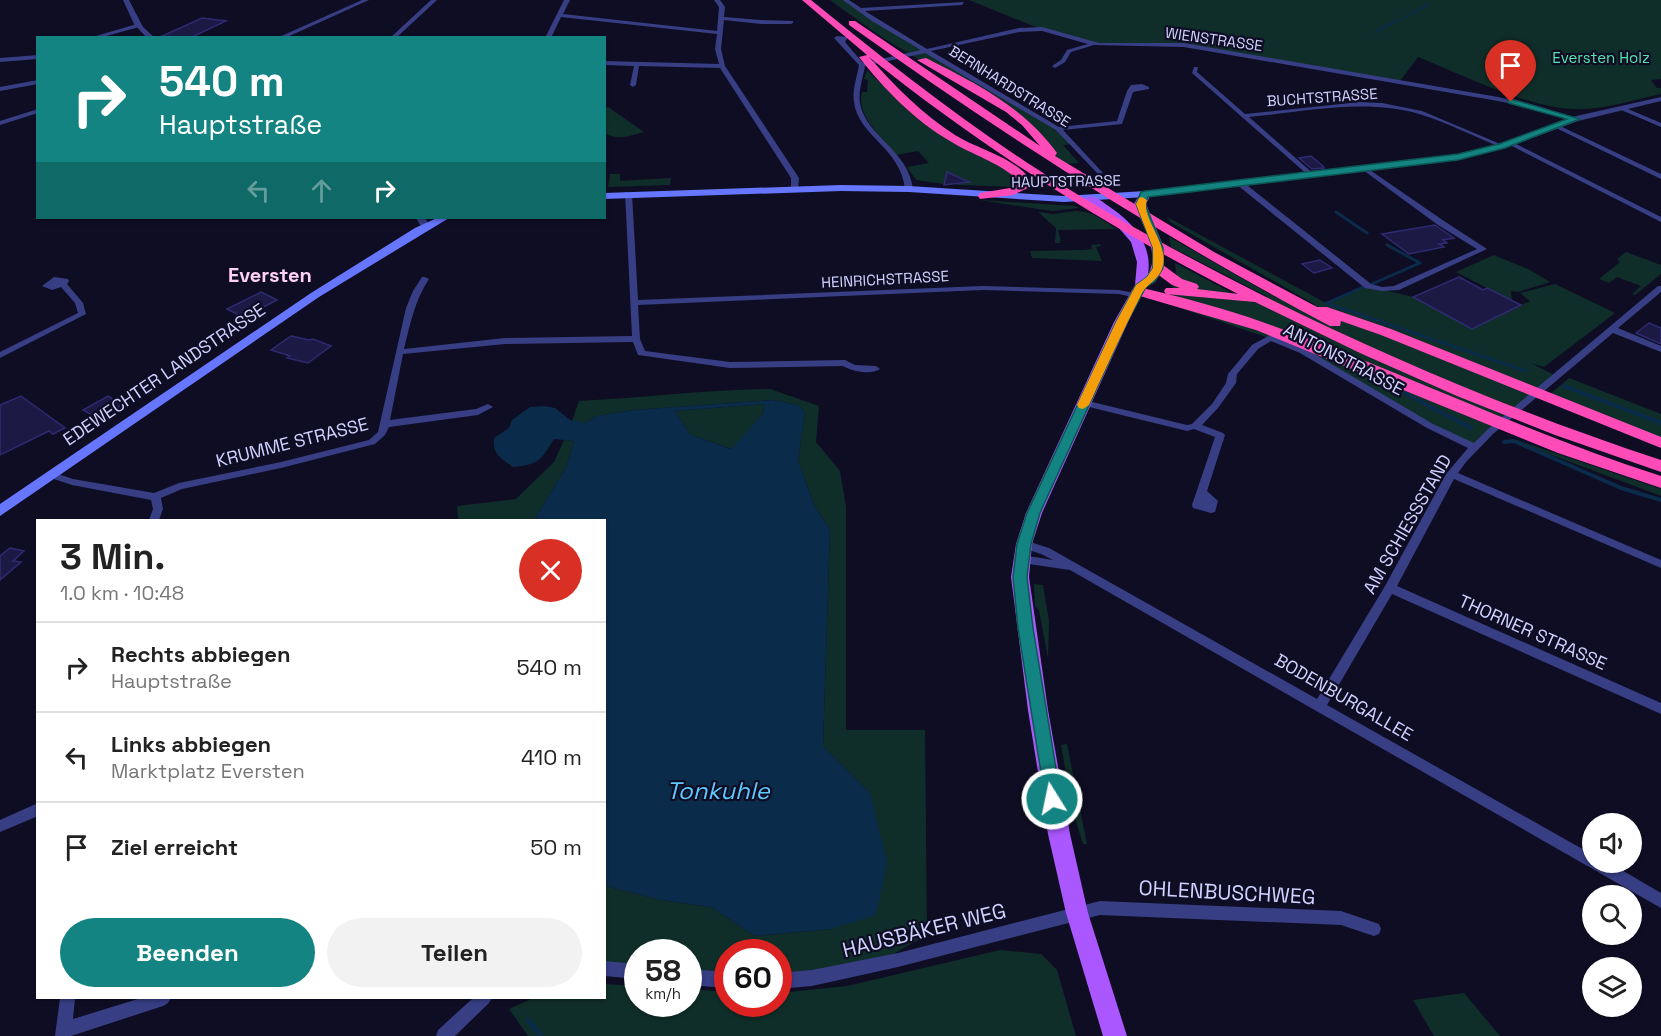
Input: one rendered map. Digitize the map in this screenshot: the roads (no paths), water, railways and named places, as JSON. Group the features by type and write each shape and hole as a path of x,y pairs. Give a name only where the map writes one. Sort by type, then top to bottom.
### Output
{"highway":[{"path":"806,0 826,9 987,141 1060,189 1138,234 1304,321 1661,482"},
{"path":"826,9 901,98 939,129 1015,171 1024,181 1024,185 1019,189 984,196"},
{"path":"845,18 1020,139 1236,269 1530,422 1661,466"},
{"path":"859,28 970,86 1020,119 1038,136 1066,172 1096,198"},
{"path":"974,150 1034,168 1096,198"},
{"path":"1158,268 1177,282 1228,297"},
{"path":"1138,291 1162,290 1296,305 1341,315 1661,443"},
{"path":"1138,291 1210,310 1276,332 1479,417 1530,422 1661,456"}],"main road":[{"name":"HAUPTSTRASSE","path":"606,196 795,189 909,189 984,196 1096,198 1145,194"},
{"path":"1115,1036 1077,913 1059,834 1025,628 1020,577 1023,552 1034,513 1121,322 1138,291 1151,279 1158,268 1158,248 1140,204 1145,194"},
{"path":"1096,198 1150,231"},
{"path":"1096,198 1136,238 1143,262 1138,291"},
{"name":"EDEWECHTER LANDSTRASSE","path":"0,511 423,222 439,219"}],"street":[{"path":"126,0 131,7 137,26 150,36"},
{"path":"284,36 366,0"},
{"path":"394,36 434,0"},
{"path":"549,36 567,0"},
{"path":"717,0 722,7 718,49 723,66 795,178 795,189"},
{"name":"BERNHARDSTRASSE","path":"846,0 1058,129 1100,173"},
{"path":"860,10 962,3"},
{"path":"560,15 719,33"},
{"path":"722,18 771,23 791,22"},
{"path":"99,36 137,26"},
{"name":"WIENSTRASSE","path":"862,65 1030,28 1047,30 1093,44 1184,45 1498,99 1575,119"},
{"path":"842,42 862,65 858,107 908,174 909,189"},
{"path":"1055,66 1063,61 1069,51 1093,44"},
{"path":"0,60 36,57"},
{"path":"606,63 723,66"},
{"path":"633,85 637,63"},
{"path":"1196,68 1194,72 1311,176"},
{"path":"0,89 36,82"},
{"path":"1058,129 1120,123 1130,91"},
{"name":"HAUPTSTRASSE","path":"1145,194 1450,159 1506,144 1575,119 1661,99"},
{"name":"BUCHTSTRASSE","path":"1244,116 1360,104 1382,105 1420,112 1506,144 1661,220"},
{"path":"1621,108 1661,125"},
{"path":"0,123 36,112"},
{"path":"1556,126 1661,177"},
{"path":"1240,184 1368,286 1393,289 1484,249 1441,223 1365,169"},
{"path":"628,195 636,339 641,353 730,365 845,363 853,368 876,369"},
{"name":"KRUMME STRASSE","path":"155,497 179,486 365,444 378,438 385,424 400,352 418,288 425,279"},
{"path":"0,355 82,314 79,303 63,284"},
{"name":"HEINRICHSTRASSE","path":"634,303 981,288 1138,291"},
{"name":"AM SCHIESSSTAND","path":"1320,706 1390,588 1451,474 1490,432 1661,288"},
{"path":"1612,329 1661,349"},
{"name":"ANTONSTRASSE","path":"1195,426 1215,406 1231,383 1233,374 1255,347 1270,338 1303,351 1430,426 1475,447"},
{"path":"400,352 505,341 636,339"},
{"path":"1084,404 1187,428 1195,426 1220,435 1216,453 1209,466 1201,492"},
{"path":"385,424 483,410"},
{"path":"1451,474 1661,564"},
{"path":"52,475 72,482 155,497 159,503 159,510 154,519"},
{"name":"BODENBURGALLEE","path":"1023,552 1074,567 1582,855"},
{"name":"THORNER STRASSE","path":"1390,588 1661,709"},
{"path":"0,826 36,810"},
{"name":"BODENBURGALLEE","path":"1613,873 1661,901"},
{"name":"OHLENBUSCHWEG","path":"1077,913 1105,908 1272,914 1341,918 1374,929"},
{"name":"HAUSBÄKER WEG","path":"792,980 812,978 897,960 1077,913"},
{"path":"606,968 624,970"},
{"path":"68,999 64,1033 160,999"},
{"path":"444,1036 483,999"}],"water":[{"name":"Tonkuhle","path":"773,400 798,405 805,412 798,460 814,505 830,530 823,746 870,793 887,862 876,915 831,929 755,936 711,907 661,900 606,886 606,519 537,519 536,516 566,468 574,441 554,439 534,463 513,467 501,458 494,448 494,438 509,428 512,420 530,407 555,408 570,420 585,423 597,416 634,410","holes":["765,404 762,415 731,449 691,435 675,411"]}],"waterway":[{"path":"1402,19 1428,4"},
{"path":"1375,32 1398,20"},
{"path":"1336,212 1367,233"},
{"path":"1372,284 1420,263 1387,245"},
{"path":"1327,303 1363,287"},
{"path":"1326,303 1526,371"},
{"path":"1389,385 1471,428"},
{"path":"1564,386 1661,423"},
{"path":"1504,442 1514,441 1621,488 1661,500"},
{"path":"528,1020 541,1036"}],"district":[{"name":"Eversten","path":"270,275"}],"park label":[{"name":"Eversten Holz","path":"1601,57"}]}
